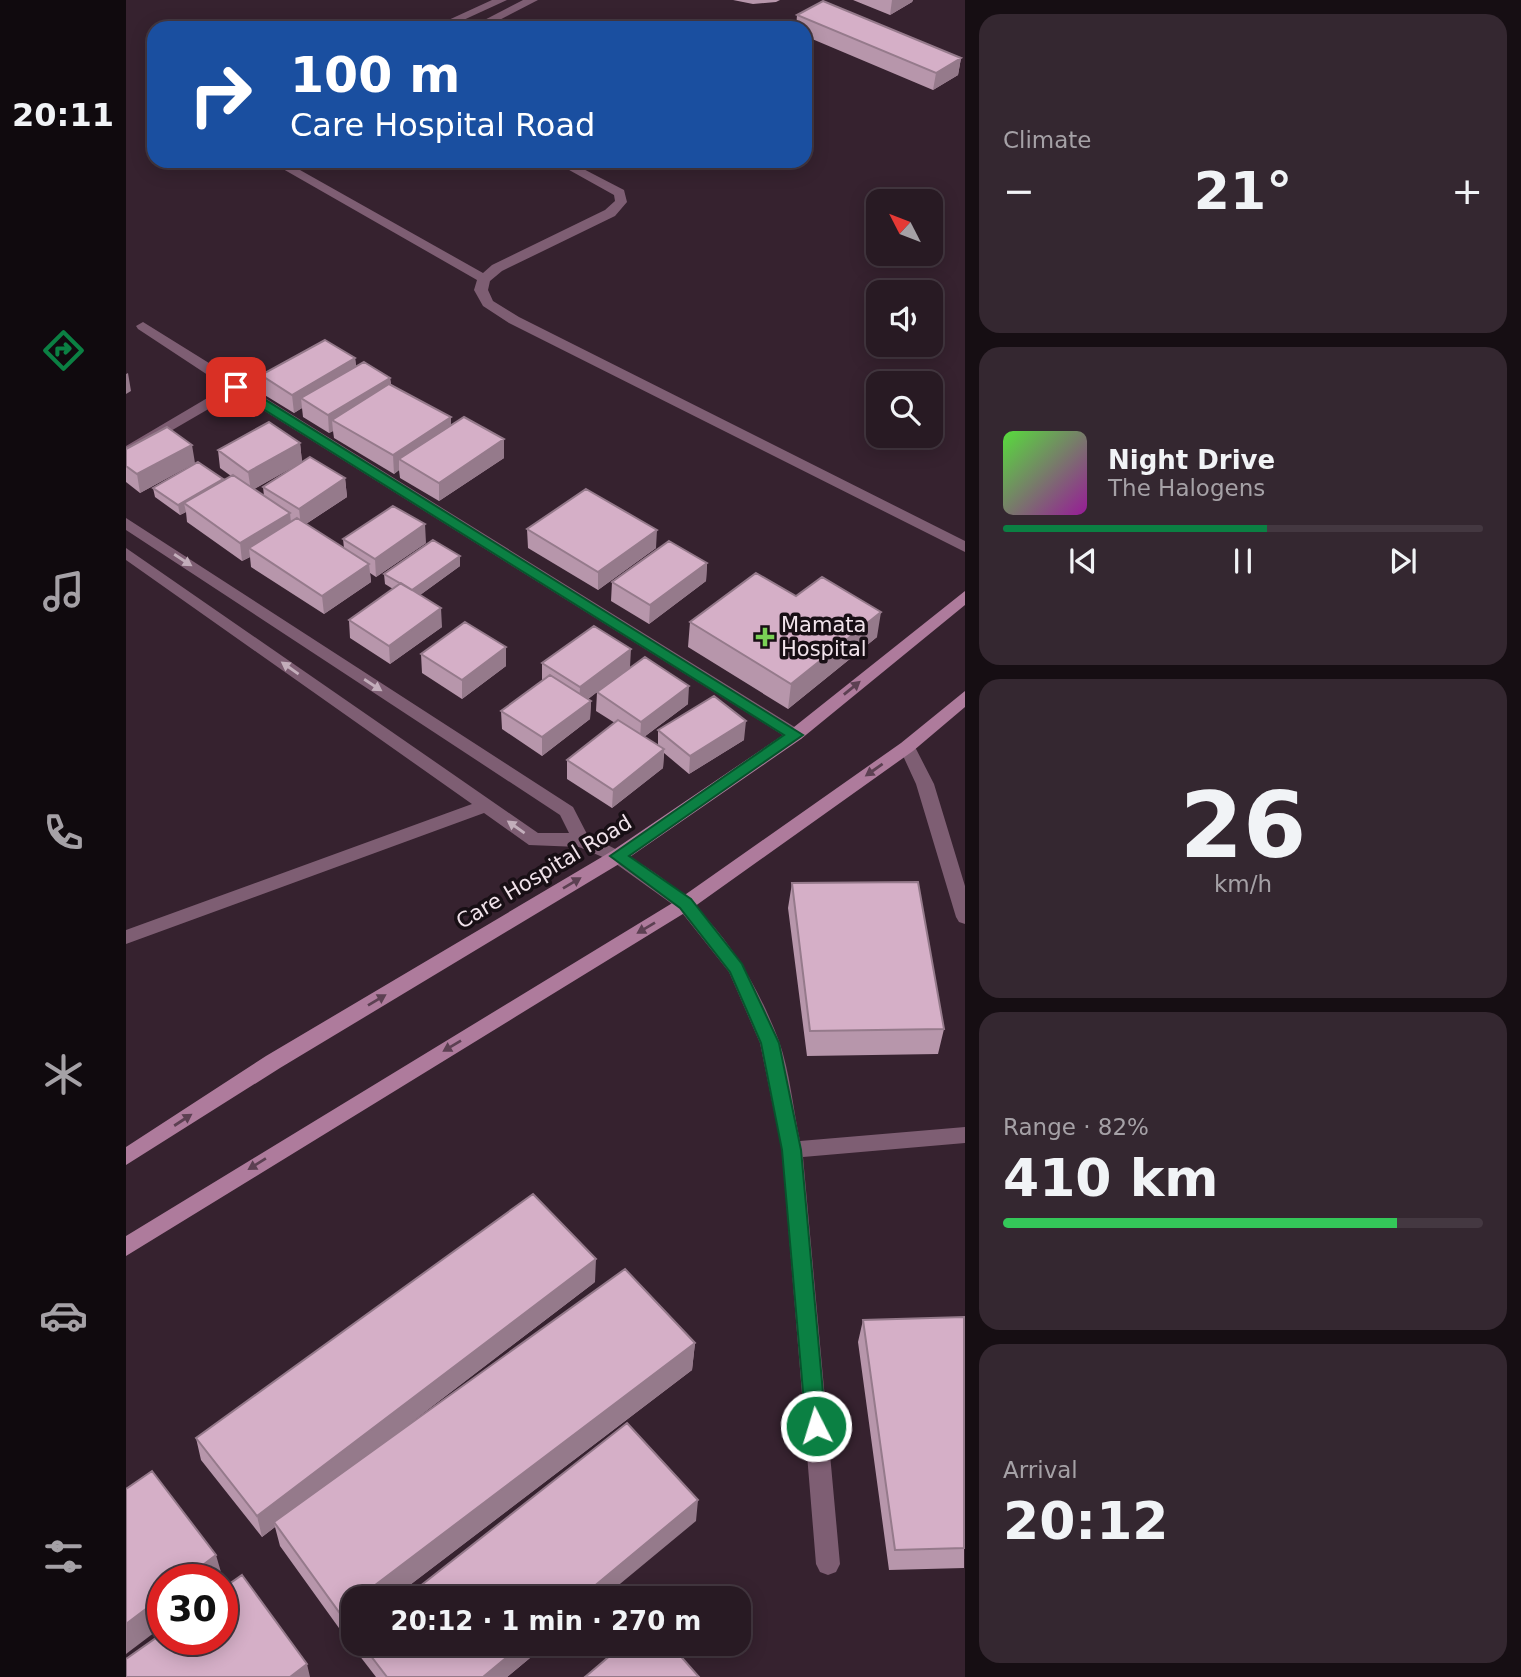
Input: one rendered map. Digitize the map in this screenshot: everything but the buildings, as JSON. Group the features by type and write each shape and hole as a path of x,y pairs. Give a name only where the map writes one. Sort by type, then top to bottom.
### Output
{"street":[{"path":"453,21 501,0"},
{"path":"489,21 532,0"},
{"path":"287,168 484,279"},
{"path":"573,168 620,193 621,202 610,213 497,268 484,279 481,290 488,303 514,320 964,547"},
{"path":"143,326 236,387 796,735"},
{"path":"126,452 236,387"},
{"path":"126,523 567,811 581,839"},
{"path":"126,553 535,839 581,839 618,856 685,904 736,968 770,1043 792,1150 828,1564"},
{"name":"Care Hospital Road","path":"126,1157 273,1062 618,856 796,735 964,596"},
{"path":"126,1247 685,904 907,747 964,697"},
{"path":"907,747 925,784 964,917"},
{"path":"126,937 486,806"},
{"path":"792,1150 964,1135"}],"place":[{"name":"Mamata Hospital","path":"765,637"}],"route":[{"path":"236,387 796,735 618,856 685,904 736,968 770,1043 792,1150 816,1426"}]}
